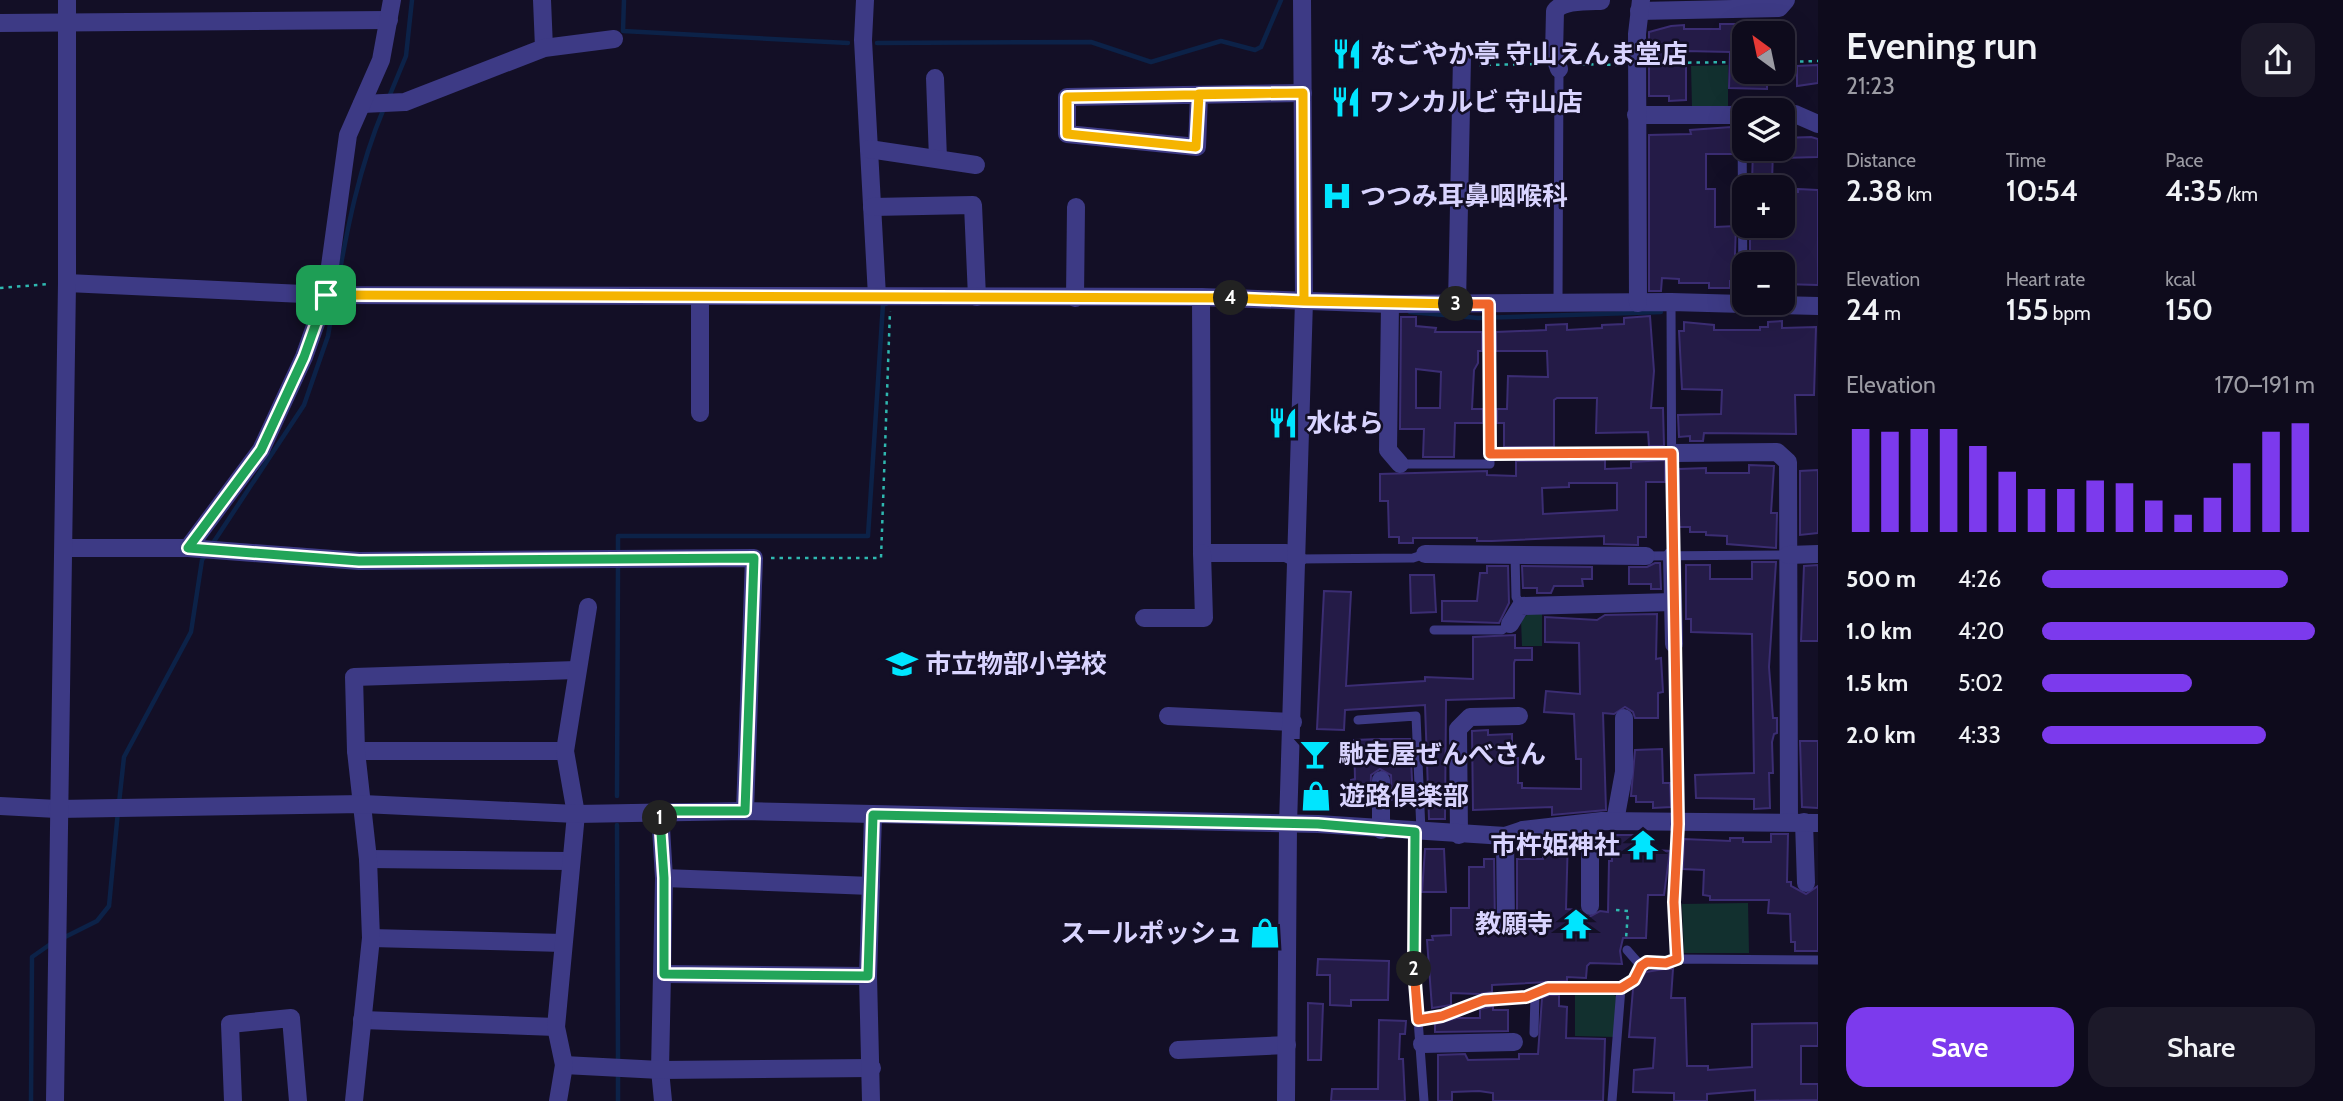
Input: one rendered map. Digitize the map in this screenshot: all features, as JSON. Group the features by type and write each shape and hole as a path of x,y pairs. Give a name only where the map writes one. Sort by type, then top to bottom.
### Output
{"street":[{"path":"55,1101 57,809 67,283 66,0"},
{"path":"188,548 261,450 304,357 326,295 348,135 382,60 392,0"},
{"path":"542,0 544,48"},
{"path":"865,0 863,40 872,207 884,302"},
{"path":"1286,1101 1289,825 1304,301 1302,0"},
{"path":"1638,303 1636,115 1640,5 1779,8 1786,0"},
{"path":"1558,66 1554,55 1555,11 1558,5 1565,1 1601,1"},
{"path":"0,23 389,20"},
{"path":"362,104 405,102 544,48 614,38"},
{"path":"1457,304 1462,61"},
{"path":"935,78 938,159"},
{"path":"1199,94 1196,147 1067,134 1067,97 1199,94 1303,93"},
{"path":"1795,114 1818,124"},
{"path":"1636,115 1732,115"},
{"path":"869,149 976,165"},
{"path":"872,207 974,205 977,297"},
{"path":"1075,298 1076,207"},
{"path":"67,283 326,295 700,296 884,302 977,297 1457,304 1489,313 1558,303 1732,304"},
{"path":"700,296 700,413"},
{"path":"1144,618 1204,618 1201,302"},
{"path":"1390,303 1388,450 1400,464"},
{"path":"1795,305 1818,306"},
{"path":"1672,453 1777,452 1788,462 1788,555 1806,883"},
{"path":"64,548 188,548 359,561 754,558 745,811"},
{"path":"1202,553 1286,553 1298,559"},
{"path":"1425,554 1646,556"},
{"path":"1788,555 1818,554"},
{"path":"1672,556 1674,644"},
{"path":"1510,624 1521,606 1673,602"},
{"path":"558,1101 564,1065 556,1027 576,814 565,751 588,607"},
{"path":"354,1101 371,938 368,859 356,751 354,677 576,670"},
{"path":"1168,716 1293,722"},
{"path":"1460,835 1458,729 1470,717 1520,716"},
{"path":"1615,821 1624,772 1624,718"},
{"path":"356,751 565,751"},
{"path":"1381,780 1381,830"},
{"path":"0,806 57,809 363,804 576,814 745,811 1289,825 1505,836 1523,830 1615,821 1678,824 1804,822"},
{"path":"660,811 664,878 660,1070 663,1101"},
{"path":"871,1101 868,976 873,815"},
{"path":"1590,823 1590,906"},
{"path":"1505,836 1506,925"},
{"path":"368,859 570,861"},
{"path":"664,878 871,886"},
{"path":"371,938 563,943"},
{"path":"664,974 868,976"},
{"path":"233,1101 230,1024 291,1018 298,1101"},
{"path":"362,1020 556,1027"},
{"path":"1422,1044 1514,1042"},
{"path":"1178,1050 1287,1045"},
{"path":"564,1065 660,1070 872,1068"}],"lane":[{"path":"1558,66 1558,303"},
{"path":"1743,252 1744,161"},
{"path":"1671,302 1672,556"},
{"path":"1400,464 1490,464 1489,313"},
{"path":"1490,454 1672,453"},
{"path":"1298,559 1413,558 1425,554"},
{"path":"1515,555 1517,597 1521,606"},
{"path":"1646,556 1788,555"},
{"path":"1434,630 1502,630 1510,624"},
{"path":"1674,644 1678,824 1674,902 1677,959"},
{"path":"1358,720 1416,716 1418,832 1414,965 1422,1044 1424,1101"},
{"path":"1627,950 1641,966"},
{"path":"1641,966 1677,959 1818,960"},
{"path":"1418,1020 1442,1016 1484,1000 1526,997 1548,988 1621,988 1634,980 1641,966"},
{"path":"1612,1101 1621,988"},
{"path":"1534,1033 1535,994"}],"path":[{"path":"1462,61 1558,66 1732,62"},
{"path":"1796,62 1818,61"},
{"path":"0,288 67,283"},
{"path":"754,558 881,558 884,302"},
{"path":"1616,911 1628,911 1627,950"}],"green space":[{"path":"1728,65 1728,107 1692,107 1691,66"},
{"path":"1542,612 1542,646 1522,646 1521,620 1529,613"},
{"path":"1748,903 1749,953 1684,953 1682,904"},
{"path":"1575,993 1611,993 1617,997 1615,1037 1575,1036"}],"building":[{"path":"1720,24 1732,24 1732,84 1767,84 1767,89 1729,88 1730,52 1686,51 1686,100 1669,101 1669,96 1649,96 1649,32 1684,25 1684,29 1720,29"},
{"path":"1818,65 1818,83 1797,86 1797,66"},
{"path":"1731,127 1732,154 1706,154 1706,189 1715,189 1715,227 1732,226 1732,238 1736,238 1735,252 1732,252 1732,281 1730,288 1709,288 1709,283 1679,283 1679,279 1662,278 1661,291 1649,291 1649,135 1691,134 1690,130"},
{"path":"1795,138 1818,139 1818,157 1795,158"},
{"path":"1753,161 1773,161 1772,175 1752,175"},
{"path":"1798,189 1818,190 1818,285 1795,284 1795,252 1750,252 1750,238 1795,238 1795,192 1798,192"},
{"path":"1650,316 1654,371 1651,408 1663,408 1664,446 1649,446 1648,432 1596,433 1597,398 1557,398 1554,400 1554,447 1504,447 1504,423 1497,423 1497,409 1507,409 1508,376 1548,377 1547,351 1496,351 1496,332 1546,330 1546,325 1567,324 1567,330 1602,328 1602,325 1624,324 1624,318"},
{"path":"1401,317 1416,317 1416,326 1436,328 1435,332 1482,332 1482,351 1478,351 1478,363 1474,370 1472,409 1483,409 1483,423 1455,423 1454,457 1423,457 1424,429 1400,429","holes":["1416,369 1441,372 1440,408 1416,408"]},
{"path":"1782,321 1782,328 1816,327 1814,395 1795,395 1796,434 1704,433 1703,441 1690,441 1690,436 1679,437 1678,415 1721,414 1722,390 1682,389 1679,331 1684,331 1684,322 1714,325 1714,330 1760,330 1760,327 1768,327 1768,322"},
{"path":"1605,460 1605,469 1631,468 1631,462 1665,460 1665,482 1646,482 1646,537 1638,537 1638,545 1604,544 1604,536 1492,541 1477,541 1477,538 1413,538 1413,543 1399,543 1399,537 1389,537 1388,501 1380,501 1380,474 1487,471 1487,475 1516,476 1516,461","holes":["1569,483 1617,483 1617,510 1543,514 1542,488 1569,487"]},
{"path":"1749,465 1774,466 1771,513 1777,513 1776,548 1727,544 1727,536 1690,532 1690,527 1679,527 1679,469 1706,468 1706,473 1749,473"},
{"path":"1818,470 1818,533 1800,535 1800,471"},
{"path":"1752,562 1776,562 1769,667 1773,718 1777,718 1777,733 1774,734 1772,742 1773,773 1769,773 1770,808 1754,809 1754,799 1696,798 1695,775 1754,773 1752,634 1691,632 1691,619 1686,619 1686,565 1710,565 1710,579 1752,579"},
{"path":"1660,563 1661,589 1651,589 1651,584 1629,584 1629,567 1647,567"},
{"path":"1818,565 1818,641 1801,641 1804,566"},
{"path":"1487,566 1508,566 1509,603 1499,623 1442,621 1442,601 1477,601 1480,573 1487,573"},
{"path":"1522,566 1592,567 1592,579 1582,579 1583,586 1554,586 1551,593 1537,593 1537,588 1523,588"},
{"path":"1410,575 1434,575 1436,612 1411,613"},
{"path":"1324,591 1351,592 1346,686 1425,681 1425,677 1473,679 1473,637 1515,635 1515,648 1532,648 1532,660 1515,660 1514,698 1446,700 1445,819 1429,819 1425,705 1345,710 1344,730 1317,729"},
{"path":"1657,614 1656,659 1661,658 1663,692 1658,693 1658,718 1635,718 1633,712 1625,707 1614,714 1603,713 1606,810 1552,815 1552,807 1473,810 1472,731 1488,730 1488,735 1512,734 1512,758 1518,758 1518,783 1522,783 1522,788 1581,789 1581,759 1576,759 1574,714 1544,712 1546,691 1580,694 1579,643 1545,642 1545,617 1597,620 1605,615"},
{"path":"1410,739 1413,800 1392,800 1391,775 1380,769 1371,775 1370,806 1351,806 1351,780 1355,779 1354,740"},
{"path":"1800,741 1818,741 1818,808 1802,807"},
{"path":"1662,749 1663,783 1670,783 1671,807 1653,808 1653,802 1636,802 1636,796 1631,796 1635,750"},
{"path":"1771,834 1788,834 1787,882 1791,882 1791,886 1806,894 1818,886 1818,951 1795,951 1795,942 1791,942 1790,914 1768,913 1769,900 1710,900 1710,896 1703,895 1704,870 1683,869 1684,839 1730,841 1730,838 1743,838 1743,842 1771,842"},
{"path":"1612,835 1638,835 1638,849 1670,851 1664,895 1648,895 1646,938 1623,938 1620,951 1622,964 1590,963 1587,966 1586,978 1567,977 1567,981 1492,985 1492,992 1480,994 1451,993 1451,1005 1432,1008 1427,940 1433,940 1432,936 1451,935 1451,908 1469,908 1469,867 1484,867 1484,859 1494,859 1495,926 1500,934 1507,936 1516,931 1517,925 1517,859 1543,859 1543,840 1568,836 1566,909 1580,910 1589,917 1600,911 1608,912"},
{"path":"1425,849 1444,849 1446,892 1422,892"},
{"path":"1318,959 1389,961 1388,1000 1351,1000 1351,1006 1330,1005 1330,975 1317,975"},
{"path":"1673,969 1671,998 1685,998 1687,1066 1708,1066 1708,1070 1752,1067 1752,1024 1818,1023 1818,1046 1801,1046 1801,1084 1818,1084 1818,1100 1755,1101 1755,1090 1707,1094 1707,1101 1674,1101 1674,1093 1633,1092 1634,1070 1653,1068 1655,1038 1629,1037 1633,989 1646,972"},
{"path":"1559,995 1559,1006 1567,1007 1566,1038 1605,1039 1603,1101 1493,1101 1493,1093 1479,1091 1452,1092 1452,1101 1438,1101 1438,1055 1465,1054 1468,1060 1519,1059 1519,1054 1538,1054 1542,998"},
{"path":"1308,1003 1323,1004 1321,1060 1308,1060"},
{"path":"1493,1006 1493,1010 1508,1010 1508,1031 1435,1032 1435,1024 1457,1018 1480,1018 1480,1009"},
{"path":"1379,1020 1406,1021 1405,1034 1400,1034 1399,1059 1403,1059 1405,1101 1331,1101 1332,1089 1378,1089"}],"waterway":[{"path":"389,97 406,56 412,0"},
{"path":"624,0 623,31 848,43"},
{"path":"877,43 1091,42 1151,62 1221,41 1255,50 1261,47 1281,0"},
{"path":"336,292 349,222 375,130 384,108"},
{"path":"211,546 304,405 328,336 334,301"},
{"path":"618,554 618,536 868,536 883,304 886,304"},
{"path":"1410,312 1478,318 1661,312"},
{"path":"119,803 124,757 191,632 202,560 206,554"},
{"path":"617,796 618,563"},
{"path":"63,938 97,921 109,906 118,811"},
{"path":"617,825 618,1060"},
{"path":"31,1101 32,957 52,943"},
{"path":"618,1075 618,1101"}],"place":[{"name":"なごやか亭 守山えんま堂店","path":"1347,54"},
{"name":"ワンカルビ 守山店","path":"1346,102"},
{"name":"つつみ耳鼻咽喉科","path":"1337,196"},
{"name":"水はら","path":"1283,423"},
{"name":"市立物部小学校","path":"902,664"},
{"name":"馳走屋ぜんべさん","path":"1315,754"},
{"name":"遊路倶楽部","path":"1316,796"},
{"name":"市杵姫神社","path":"1643,845"},
{"name":"教願寺","path":"1576,924"},
{"name":"スールポッシュ","path":"1265,933"}],"route":[{"path":"326,295 304,357 261,450 188,548 359,561 754,558 745,811 660,811 664,878 664,974 868,976 873,815 1318,824 1415,832 1414,965 1418,1020 1442,1016 1484,1000 1526,997 1548,988 1621,988 1634,980 1641,966 1647,962 1666,963 1677,959 1674,902 1678,824 1672,453 1490,454 1489,304 1304,301 1303,93 1199,94 1067,97 1067,134 1196,147 1199,94 1303,93 1304,197 1304,301 1201,297 326,295"}]}
